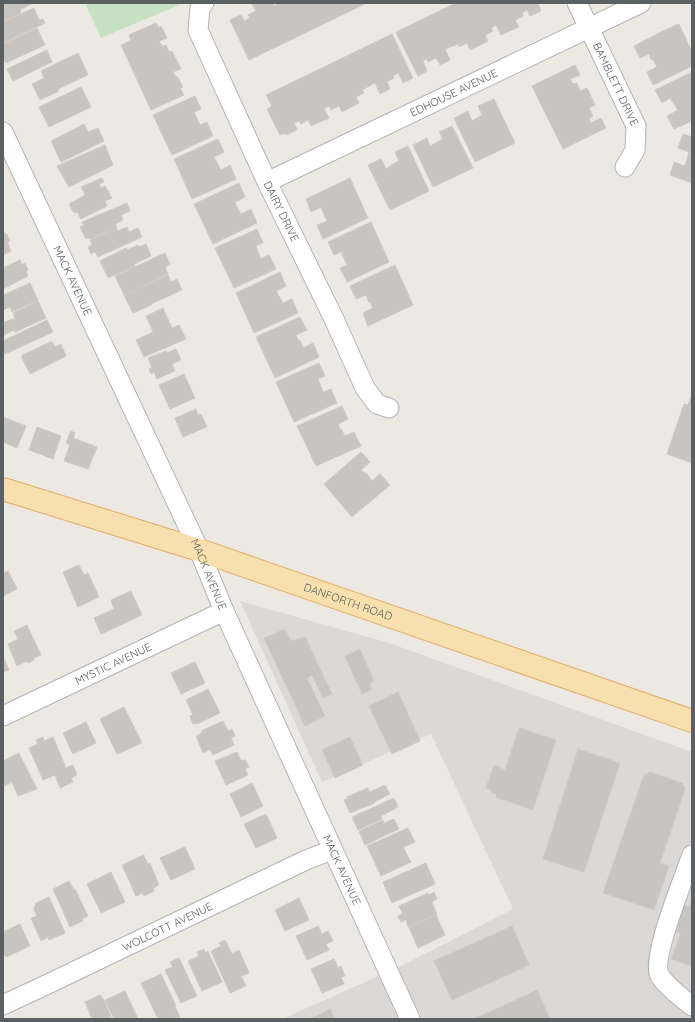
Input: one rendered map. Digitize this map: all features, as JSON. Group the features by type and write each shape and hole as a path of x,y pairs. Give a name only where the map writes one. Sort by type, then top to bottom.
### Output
{"main road":[{"name":"DANFORTH ROAD","path":"3,489 199,550 692,721"}],"street":[{"name":"DAIRY DRIVE","path":"204,3 200,8 198,30 267,182 334,319 365,388 377,404 389,408"},
{"name":"BAMBLETT DRIVE","path":"577,3 636,126 635,150 624,167"},
{"name":"EDHOUSE AVENUE","path":"267,182 641,3"},
{"name":"MACK AVENUE","path":"3,132 199,550 224,611 410,1019"},
{"name":"MYSTIC AVENUE","path":"3,716 224,611"},
{"name":"WOLCOTT AVENUE","path":"3,1005 306,860 332,850"},
{"path":"692,855 664,934 658,965 659,976 681,998 692,1006"}],"shaded area":[{"path":"240,601 389,643 692,752 692,1019 282,1019 403,965 513,909 431,734 322,782"}],"green space":[{"path":"85,3 180,3 179,5 101,38"}],"building":[{"path":"3,3 33,3 20,10 21,13 3,21"},
{"path":"273,3 274,6 279,3 367,3 249,60 230,20 241,15 244,21 250,18 248,15 256,11 252,4"},
{"path":"456,3 538,3 541,11 530,16 527,10 522,13 523,16 515,20 519,27 501,35 496,25 491,28 493,31 485,35 488,41 470,50 467,43 459,47 458,44 445,49 450,60 440,65 436,58 428,62 427,59 423,61 427,71 418,76 396,32"},
{"path":"34,8 39,20 43,19 45,23 3,43 3,22"},
{"path":"156,23 159,28 161,26 167,38 159,41 162,46 166,45 169,52 172,51 181,69 173,72 183,87 180,88 184,95 151,110 121,45 131,40 129,35"},
{"path":"679,24 692,52 692,66 653,85 647,72 657,67 654,61 652,59 651,60 649,54 640,58 634,46"},
{"path":"37,28 45,45 6,63 4,59 3,60 3,44"},
{"path":"392,34 413,78 403,83 398,73 393,76 394,78 387,82 390,89 380,94 375,83 362,90 364,93 356,97 359,103 342,112 339,106 331,110 329,106 324,109 329,118 311,126 308,120 301,124 299,121 294,123 297,130 286,135 285,133 280,135 267,109 272,106 266,95"},
{"path":"47,50 52,62 13,81 7,69"},
{"path":"78,53 88,75 58,89 59,91 40,100 32,84 44,78 41,71"},
{"path":"575,65 580,75 570,79 573,84 577,83 580,91 587,88 595,105 589,108 593,116 589,118 591,123 601,118 606,128 563,149 532,86"},
{"path":"692,72 692,121 674,129 667,116 678,110 670,98 662,103 655,90"},
{"path":"81,87 91,107 49,127 39,107"},
{"path":"195,96 201,109 194,112 200,125 207,122 213,136 172,155 153,115"},
{"path":"494,99 515,143 475,162 454,118 468,111 472,121 482,115 478,106"},
{"path":"84,124 88,132 98,128 104,141 61,162 51,141"},
{"path":"452,126 473,168 433,187 413,145 427,138 430,146 443,139 439,132"},
{"path":"683,134 692,137 692,183 670,175 674,162 685,166 689,152 678,148"},
{"path":"218,139 224,152 214,157 221,170 230,165 236,179 192,199 174,159"},
{"path":"105,145 113,165 69,187 57,166"},
{"path":"408,146 429,191 390,210 368,165 381,159 386,169 399,161 395,152"},
{"path":"102,178 104,182 99,184 101,188 105,186 112,198 105,201 107,206 81,219 77,212 74,213 69,204 85,195 81,187"},
{"path":"350,178 368,218 323,239 317,225 327,221 321,207 311,212 306,199"},
{"path":"239,183 245,197 235,202 237,207 241,214 251,209 257,223 213,244 194,204"},
{"path":"127,203 130,211 121,215 123,220 115,224 117,227 90,239 86,239 80,227 84,225 82,222"},
{"path":"371,222 389,262 347,282 340,268 347,265 341,252 334,255 328,242"},
{"path":"127,227 129,232 138,228 142,237 98,257 95,252 91,254 88,247 92,244 90,240 116,228 118,231"},
{"path":"257,229 263,243 256,246 261,259 269,255 276,269 234,288 215,248"},
{"path":"6,233 10,241 7,242 11,251 3,255 3,234"},
{"path":"146,244 151,256 134,264 135,266 108,278 100,261 126,248 127,250 138,245 139,247"},
{"path":"165,253 170,264 165,267 168,274 124,295 115,276"},
{"path":"20,260 22,265 25,263 28,270 26,272 28,276 3,289 3,268"},
{"path":"395,265 413,305 368,326 363,313 373,308 366,295 356,299 350,286"},
{"path":"280,272 286,286 276,291 283,303 292,299 298,313 254,333 236,293"},
{"path":"168,275 171,282 177,279 182,290 133,313 124,295"},
{"path":"30,283 38,300 12,312 10,307 3,310 3,295"},
{"path":"38,301 46,318 15,332 14,330 4,335 3,323 15,318 13,313"},
{"path":"163,308 172,328 179,325 186,339 144,357 136,340 153,332 146,316"},
{"path":"300,317 307,330 296,335 303,348 313,343 319,357 275,378 256,337"},
{"path":"47,320 53,332 5,354 3,349 3,341"},
{"path":"52,341 55,347 61,344 66,356 30,374 21,356"},
{"path":"176,349 181,360 172,364 175,371 157,379 154,372 151,374 149,369 152,368 148,358"},
{"path":"319,363 325,376 318,379 323,392 331,389 337,403 294,422 276,382"},
{"path":"184,374 195,398 170,409 159,385"},
{"path":"692,394 692,463 667,454 684,404 688,405"},
{"path":"342,406 348,419 338,424 340,429 345,436 354,432 361,446 316,466 297,426"},
{"path":"196,409 198,415 201,414 207,427 183,437 175,418"},
{"path":"3,417 26,426 17,448 3,442"},
{"path":"37,427 61,436 53,459 29,450"},
{"path":"71,431 75,433 73,438 97,447 88,469 64,461 70,445 66,443"},
{"path":"361,452 370,462 361,470 367,474 372,481 380,474 390,485 352,517 324,484"},
{"path":"79,565 84,575 88,573 99,597 78,607 63,572"},
{"path":"3,571 4,573 8,571 17,589 3,596"},
{"path":"131,591 142,615 101,634 94,618 114,609 111,600"},
{"path":"27,625 41,655 28,663 27,661 17,666 8,644 18,639 14,631"},
{"path":"285,629 291,641 305,637 332,694 323,698 312,675 307,678 325,716 305,726 264,638"},
{"path":"360,649 374,681 369,683 372,690 362,694 345,656"},
{"path":"3,657 9,670 3,672"},
{"path":"195,662 205,683 181,694 171,673"},
{"path":"208,689 220,713 197,724 193,724 190,716 193,715 186,700"},
{"path":"398,692 420,741 392,754 369,706"},
{"path":"124,707 142,743 117,754 100,719"},
{"path":"223,721 228,731 232,729 235,736 231,738 234,745 213,755 210,749 203,753 196,736 202,733 201,731"},
{"path":"86,722 96,743 73,754 63,733"},
{"path":"519,728 556,740 533,810 496,797 497,794 486,788 494,765 505,770"},
{"path":"43,737 44,741 53,737 66,768 73,765 77,775 71,778 73,782 60,788 55,775 43,780 29,748 38,744 36,740"},
{"path":"350,737 363,765 335,778 322,750"},
{"path":"578,749 620,763 584,872 543,859"},
{"path":"237,752 241,761 245,760 249,767 245,769 248,775 226,785 215,761"},
{"path":"19,753 37,789 18,796 12,782 5,786 3,781 3,761"},
{"path":"650,772 682,783 685,789 660,863 669,866 654,910 603,893 644,775"},
{"path":"252,783 263,806 241,817 230,794"},
{"path":"385,785 390,794 374,802 375,803 350,813 344,800 348,799 347,797 368,788 370,792"},
{"path":"394,798 398,807 381,816 382,819 358,830 352,817"},
{"path":"266,814 277,838 256,848 244,824"},
{"path":"394,819 399,829 365,845 359,831 383,820 384,823"},
{"path":"408,828 415,842 403,847 411,862 381,876 367,846"},
{"path":"185,847 195,869 171,880 160,858"},
{"path":"144,855 148,864 150,863 159,885 153,888 154,891 144,896 142,893 136,896 122,865"},
{"path":"426,863 435,884 392,903 383,882"},
{"path":"111,872 125,902 101,913 87,884"},
{"path":"69,881 74,890 75,889 88,916 82,919 83,921 70,927 53,889"},
{"path":"434,892 437,899 432,902 437,914 408,927 406,920 401,922 398,916 403,914 399,906 428,893 429,895"},
{"path":"49,897 65,933 49,940 48,937 41,941 31,918 37,916 34,909 36,903"},
{"path":"299,898 309,920 285,931 275,910"},
{"path":"692,899 692,966 671,959 681,933 671,930 680,904 689,907"},
{"path":"436,915 445,935 418,948 409,927"},
{"path":"20,924 30,946 6,957 3,951 3,932"},
{"path":"318,926 322,934 328,931 333,941 326,944 329,950 307,960 296,936"},
{"path":"512,926 529,965 452,1000 434,961"},
{"path":"225,940 232,954 239,950 249,973 241,976 246,986 230,993 211,951 221,946 219,943"},
{"path":"204,949 205,953 208,951 222,982 202,991 188,961 199,956 197,952"},
{"path":"179,958 197,996 181,1003 165,970 173,967 170,962"},
{"path":"334,959 338,968 341,966 345,976 341,977 344,984 322,993 311,969"},
{"path":"161,974 180,1017 176,1019 158,1019 141,983"},
{"path":"537,990 550,1019 473,1019 494,1010"},
{"path":"125,991 138,1019 114,1019 105,1000"},
{"path":"100,995 104,1000 112,1019 92,1019 85,1002"},
{"path":"330,1009 335,1019 310,1019 319,1015"}]}
